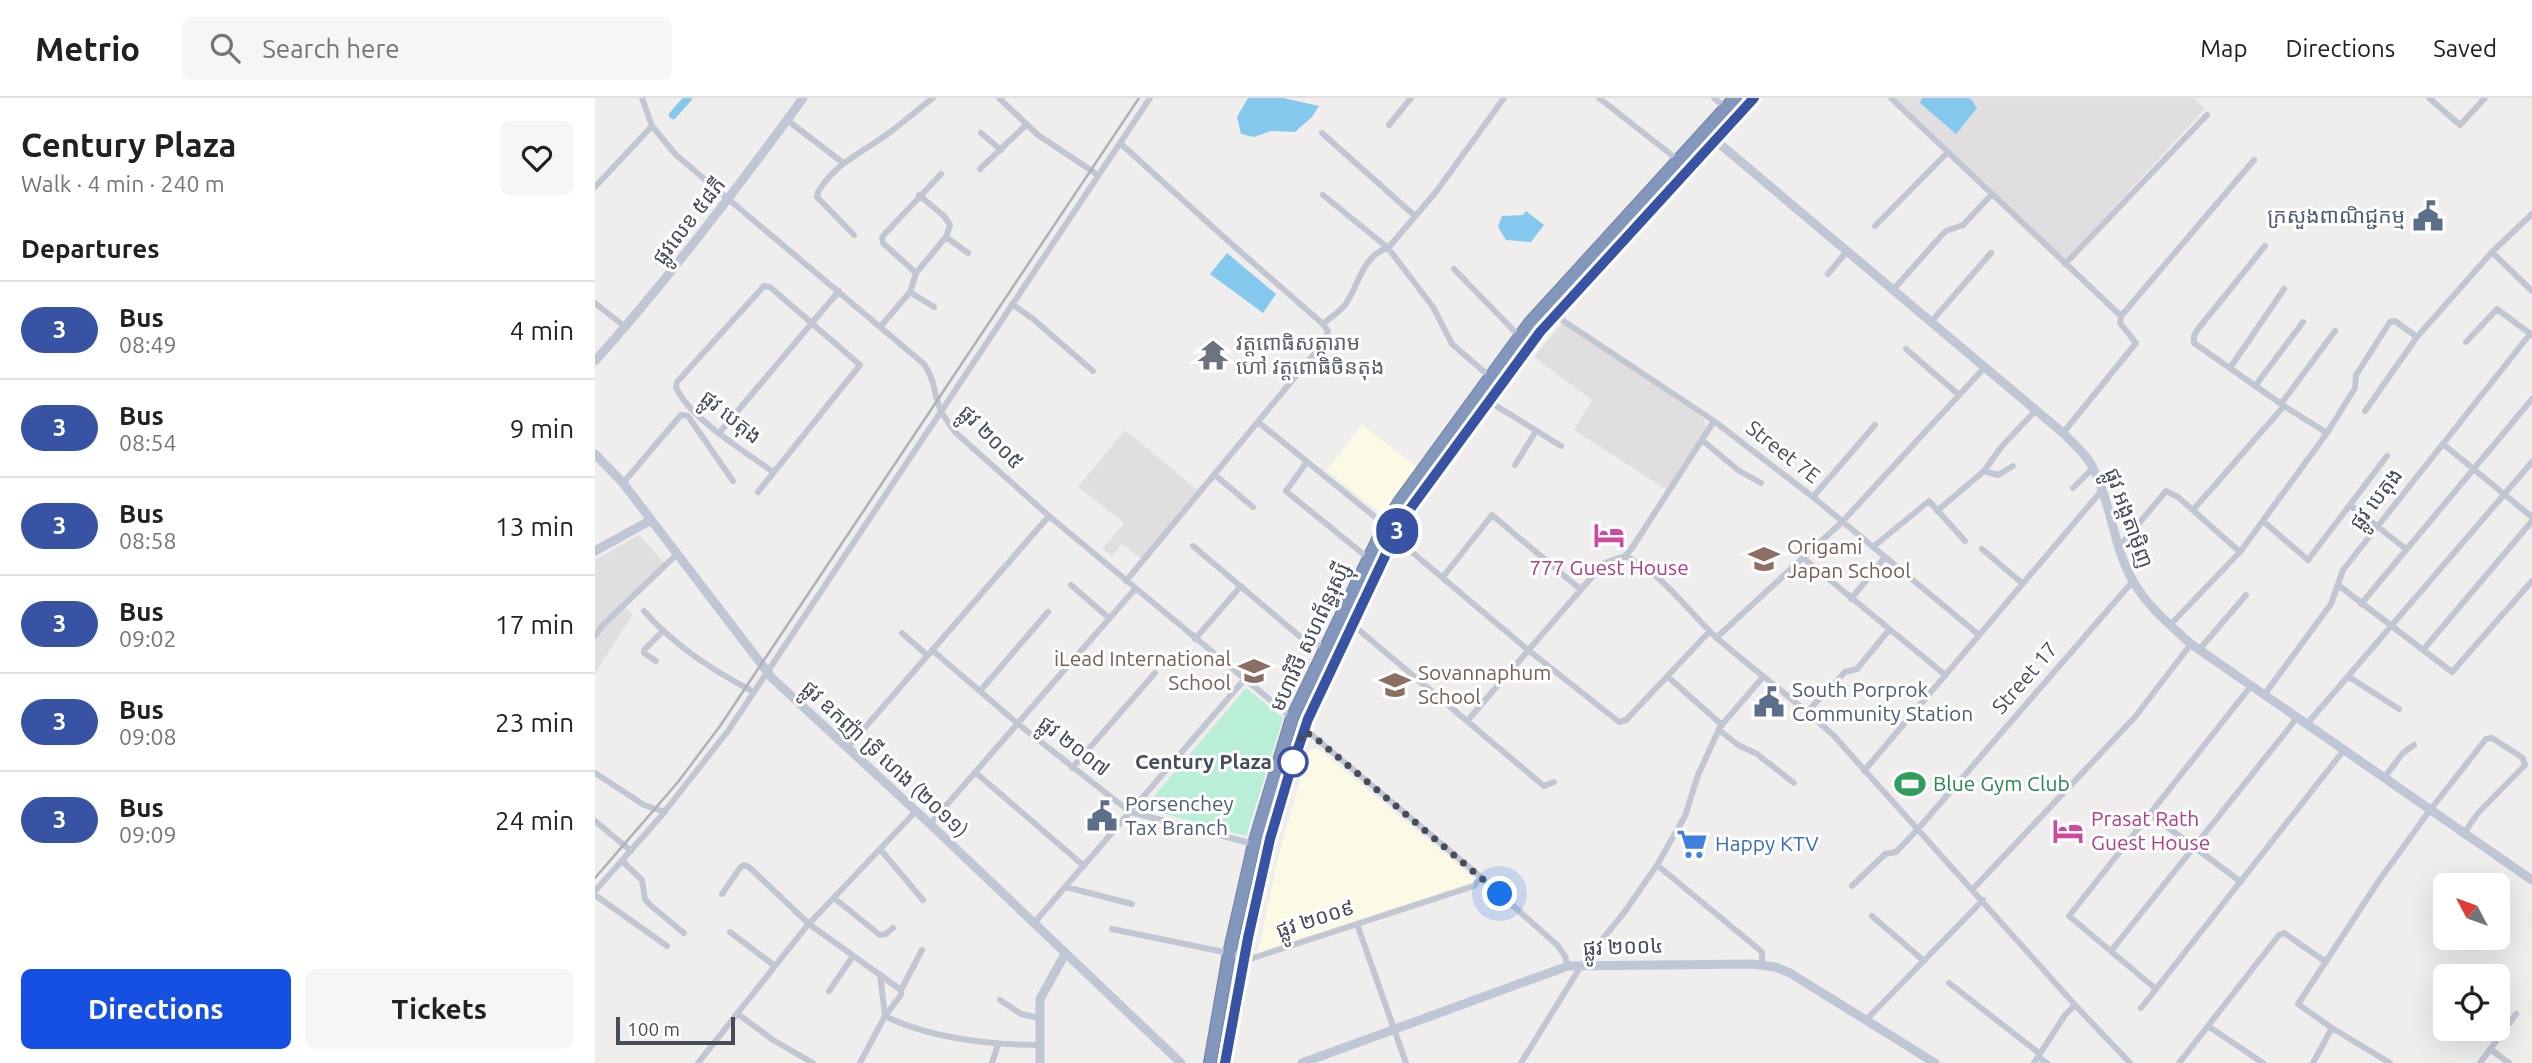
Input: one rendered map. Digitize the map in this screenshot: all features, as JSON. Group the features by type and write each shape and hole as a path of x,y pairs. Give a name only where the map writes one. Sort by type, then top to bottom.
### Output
{"highway":[{"name":"មហាវិថី សហព័ន្ធរុស្ស៊ី","path":"1224,1063 1270,839 1303,732 1394,537 1410,509 1488,401 1511,358 1519,336 1754,98"},
{"name":"មហាវិថី សហព័ន្ធរុស្ស៊ី","path":"1210,1063 1229,954 1254,845 1291,718 1385,525 1399,500 1489,376 1554,315 1641,210 1678,160 1731,103"}],"street":[{"name":"ផ្លូវ ២០០៥","path":"642,98 652,125 676,155 924,364 936,387 937,402 956,433 1049,516 1291,718"},
{"name":"ផ្លូវលេខ ៥៨ភី","path":"595,361 730,199 803,98"},
{"path":"854,234 817,197 821,187 842,162 851,159 890,132 933,98"},
{"path":"999,98 1026,125 1098,175"},
{"path":"667,946 595,893 665,812 728,731 1150,98"},
{"path":"1389,124 1412,98"},
{"path":"1324,324 1344,306 1361,270 1380,251 1388,248 1436,192 1504,98"},
{"path":"1599,98 1678,160"},
{"path":"1714,98 1731,103"},
{"path":"1891,98 2121,316"},
{"path":"2429,98 2460,125 2484,98"},
{"path":"2066,264 2207,115"},
{"path":"787,120 842,162"},
{"path":"595,187 652,125"},
{"path":"980,169 1026,125"},
{"path":"981,133 1001,150"},
{"path":"1322,133 1415,216"},
{"name":"ផ្លូវ អង្តតាម៉ិញ","path":"1715,140 2063,433 2093,468 2103,489 2119,547 2133,581 2170,625 2195,647 2532,880"},
{"path":"1120,143 1324,324 1328,331 1324,342 1126,581"},
{"path":"1875,226 1948,152"},
{"path":"2063,433 2136,343 2120,323 2121,316 2255,160"},
{"path":"916,273 881,240 919,195 941,174"},
{"path":"1893,290 1946,231 1963,225 1992,194"},
{"path":"881,326 911,292 916,273 946,237 950,225 944,216 919,195"},
{"path":"1323,195 1388,248 1433,307 1452,344 1489,376"},
{"path":"2365,411 2417,337 2492,252 2532,214"},
{"path":"946,237 968,253"},
{"path":"2265,246 2194,336 2194,343 2327,433"},
{"path":"1828,274 1847,251"},
{"path":"2492,252 2532,291"},
{"path":"1931,322 1991,253"},
{"path":"1454,269 1519,336"},
{"name":"ផ្លូវ បេតុង","path":"773,472 719,433 688,405 678,392 677,382 764,286 770,287 813,323"},
{"path":"2229,368 2284,289"},
{"path":"719,433 839,290"},
{"path":"911,292 934,307"},
{"path":"595,303 625,327"},
{"path":"1012,304 1033,318 1093,371"},
{"path":"2466,342 2497,309 2531,335"},
{"name":"Street 7E","path":"1554,315 1714,421 1813,497 1978,634"},
{"path":"2170,625 2240,552 2327,433 2355,388 2356,375 2390,322 2395,321 2417,337"},
{"path":"2255,386 2302,322"},
{"path":"758,492 860,365 813,323"},
{"path":"2193,510 2282,405 2335,331"},
{"name":"ផ្លូវ បេតុង","path":"2264,695 2331,604 2343,570 2531,335"},
{"path":"1906,349 1959,395"},
{"path":"1716,638 1842,522 1985,367"},
{"path":"2361,604 2532,399"},
{"path":"1488,401 1561,446"},
{"path":"1937,511 1984,471 2002,446 2036,410"},
{"path":"623,483 681,415 685,414 733,481"},
{"path":"1467,721 1604,563 1625,556 1714,421"},
{"path":"1258,422 1385,525"},
{"path":"1813,497 1875,425"},
{"path":"1515,465 1536,430"},
{"path":"1702,440 1738,470 1761,483"},
{"path":"2423,650 2532,519 2443,444"},
{"name":"ផ្លូវ ឧកញ៉ា ទ្រី ហេង (២០១១)","path":"595,454 623,483 767,672 784,690 930,824 1181,1063"},
{"path":"2263,521 2308,560 2387,456"},
{"path":"1307,462 1286,491 1368,558"},
{"path":"2307,724 2532,462"},
{"path":"1984,471 1998,475 2013,466"},
{"path":"2073,488 2093,468"},
{"path":"1215,475 1253,507"},
{"path":"1864,771 2103,489"},
{"path":"2119,547 2166,491 2178,497 2240,552"},
{"path":"1873,547 1929,501 1965,541"},
{"path":"2350,505 2406,549"},
{"path":"1443,577 1492,515 1580,590"},
{"path":"848,747 1049,516"},
{"path":"595,551 652,520"},
{"path":"1394,537 1616,720 1626,720 1710,631"},
{"path":"1193,546 1304,640 1325,648"},
{"path":"1982,549 2022,583"},
{"path":"595,636 602,626 677,554"},
{"path":"1625,556 1664,584 1716,638 1808,711 2130,1063"},
{"path":"1802,557 1944,674"},
{"path":"1851,599 1885,557"},
{"name":"Street 17","path":"1852,886 1885,854 1896,852 1917,830 2133,581"},
{"path":"2338,585 2449,671 2455,671 2532,581"},
{"path":"1071,585 1109,618"},
{"path":"1195,639 1241,586"},
{"path":"930,824 1135,589"},
{"path":"1973,889 2246,595"},
{"path":"643,611 662,632 711,668 754,692"},
{"path":"980,691 1048,612"},
{"path":"1352,624 1544,786 1554,782"},
{"path":"1808,711 1845,672 1857,669 1889,630"},
{"path":"656,661 646,656 644,649 662,632"},
{"name":"ផ្លូវ ២០០៧","path":"902,633 980,691 1072,768 1130,812 1254,845"},
{"path":"1072,768 1155,673"},
{"path":"1668,677 1738,745 1757,754 1794,783"},
{"path":"1521,1063 1581,965 1626,910 1657,865 1685,817 1698,775 1721,727 1763,677"},
{"path":"2349,677 2399,709"},
{"path":"1034,923 1244,680"},
{"path":"2156,989 2069,916 2251,686"},
{"path":"2111,951 2297,718"},
{"path":"1303,732 1312,735 1481,877 1557,945 1565,956 1568,967"},
{"path":"2390,1063 2298,1004 2378,882 2430,810 2489,738 2523,758 2525,765 2478,813 2464,833"},
{"path":"2384,778 2403,753 2414,745"},
{"path":"2141,1008 2344,750"},
{"path":"975,772 1084,866"},
{"path":"595,773 644,805 665,812"},
{"path":"698,1063 809,924 916,811"},
{"path":"2150,814 2241,882"},
{"path":"595,821 631,851"},
{"path":"880,849 923,900"},
{"path":"622,861 642,880 645,899 650,905 684,933"},
{"path":"722,894 744,865 749,867 809,924 901,990"},
{"path":"1657,865 1762,952 1762,964"},
{"name":"ផ្លូវ ២០០៩","path":"1112,929 1252,958 1474,886 1481,877"},
{"path":"1066,887 1132,904"},
{"path":"834,898 880,935 893,928"},
{"path":"1866,1020 1983,900"},
{"path":"1872,916 1924,961"},
{"path":"1357,924 1406,1063"},
{"path":"730,932 775,966"},
{"path":"2179,1063 2279,935 2284,933 2326,962"},
{"path":"860,1062 885,1016 901,995 901,990 922,950"},
{"path":"1039,1063 1042,994 1065,954"},
{"path":"829,991 853,956"},
{"name":"ផ្លូវ ២០០៤","path":"1302,1063 1568,967 1762,964 1790,973 1935,1063"},
{"path":"880,974 885,1016"},
{"path":"1949,983 2037,1058 2047,1063"},
{"path":"1000,1000 1021,1014 1039,1018"},
{"path":"2037,1058 2065,1015 2075,1005"},
{"path":"738,1014 773,1040 813,1063"},
{"path":"2480,1063 2516,1014"},
{"path":"885,1016 921,1030 998,1044 1039,1045"},
{"path":"2208,1026 2263,1063"},
{"path":"2313,1063 2332,1028"},
{"path":"992,1063 998,1044"},
{"path":"2490,1049 2509,1063"}],"shaded area":[{"path":"1896,98 2193,98 2205,109 2067,258 2062,257"},
{"path":"1563,322 1704,419 1706,428 1667,490 1574,430 1592,400 1534,357"},
{"path":"1362,425 1417,467 1383,515 1327,470"},
{"path":"1125,430 1199,491 1142,559 1122,544 1112,556 1102,549 1124,523 1078,487"},
{"path":"639,535 665,563 622,605 633,614 595,673 595,560"},
{"path":"1317,748 1475,879 1473,882 1258,953 1279,853 1309,750"}],"green space":[{"path":"1246,688 1283,718 1246,836 1144,808"}],"water":[{"path":"1248,98 1283,98 1319,106 1312,117 1295,132 1271,131 1254,137 1241,134 1237,117"},
{"path":"1922,98 1970,98 1977,108 1956,134 1920,103"},
{"path":"1526,211 1544,225 1531,242 1506,240 1498,227 1502,216 1523,215"},
{"path":"1227,253 1276,294 1263,313 1210,274"}],"waterway":[{"path":"673,115 688,98"}],"railway":[{"path":"595,878 678,782 720,726 1139,98"}],"bus line":[{"name":"3","path":"1225,1063 1248,938 1270,839 1288,778 1308,719 1394,537 1410,509 1530,343 1754,98"}],"place":[{"name":"ក្រសួងពាណិជ្ជកម្ម","path":"2428,216"},
{"name":"វត្តពោធិសត្តារាម ហៅ វត្តពោធិចិនតុង","path":"1213,355"},
{"name":"777 Guest House","path":"1609,535"},
{"name":"Origami Japan School","path":"1764,559"},
{"name":"iLead International School","path":"1254,671"},
{"name":"Sovannaphum School","path":"1395,685"},
{"name":"South Porprok Community Station","path":"1769,702"},
{"name":"Century Plaza","path":"1293,762"},
{"name":"Blue Gym Club","path":"1910,784"},
{"name":"Porsenchey Tax Branch","path":"1102,816"},
{"name":"Prasat Rath Guest House","path":"2068,831"},
{"name":"Happy KTV","path":"1692,844"}],"route":[{"path":"1293,762 1303,732 1312,735 1500,894"}]}
